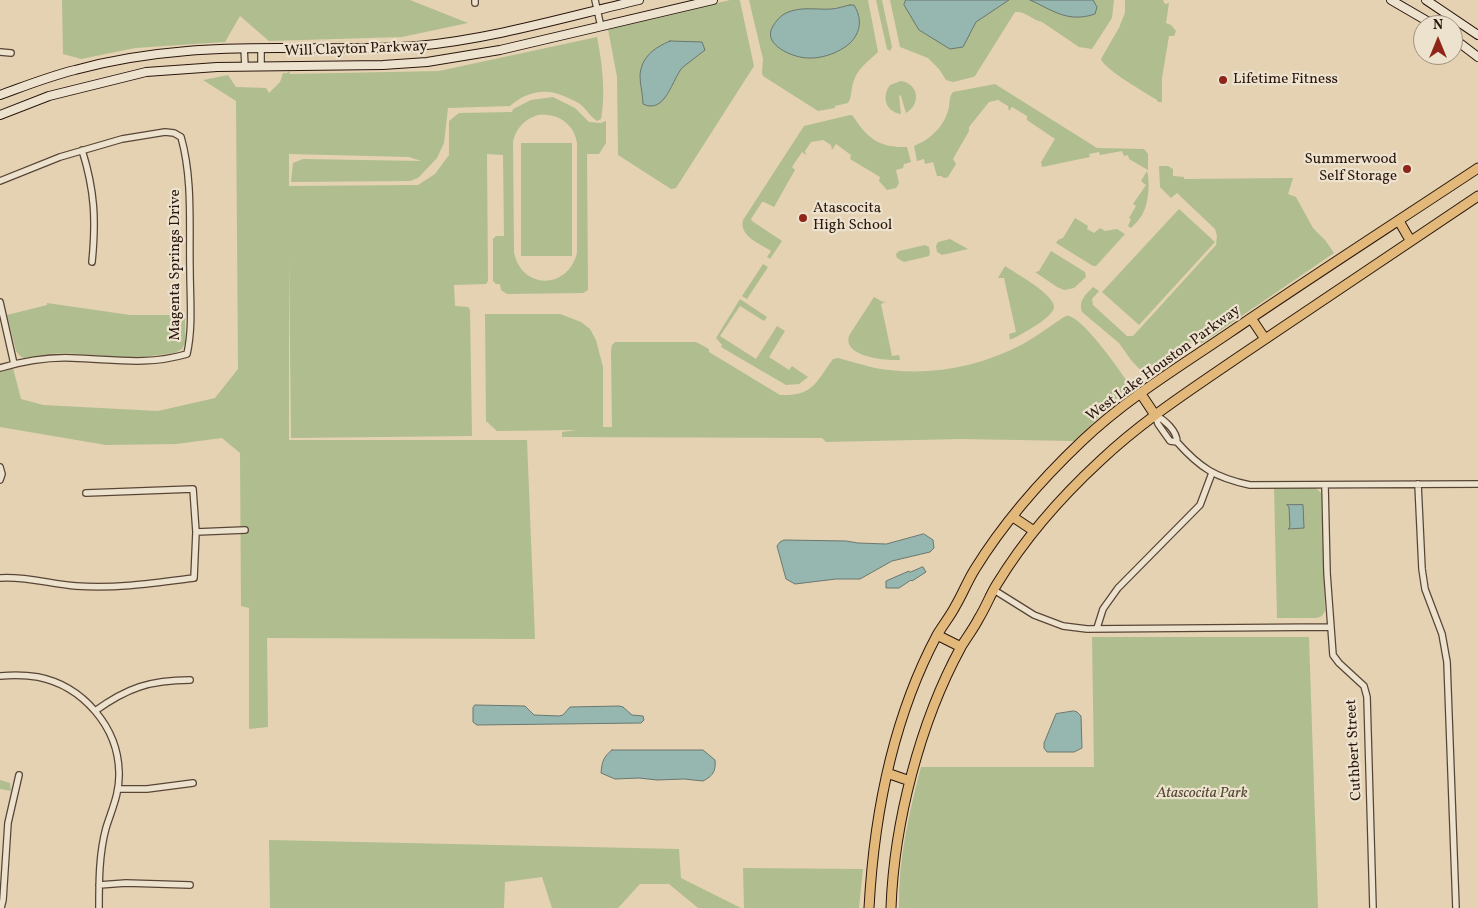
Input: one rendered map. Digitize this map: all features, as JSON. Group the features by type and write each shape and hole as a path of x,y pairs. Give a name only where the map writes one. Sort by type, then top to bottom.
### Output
{"main road":[{"name":"Will Clayton Parkway","path":"0,95 75,70 143,56 187,51 244,48 377,48 418,46 480,36 639,0"},
{"name":"Will Clayton Parkway","path":"0,115 50,96 146,72 245,66 427,62 500,50 712,0"},
{"path":"1391,0 1417,15"},
{"path":"1426,0 1478,35"},
{"path":"1434,15 1437,7"},
{"path":"1463,46 1478,57"},
{"path":"143,56 146,72"},
{"name":"West Lake Houston Parkway","path":"868,908 878,809 908,702 938,635 956,606 975,568 1012,517 1044,479 1082,441 1141,394 1251,318 1478,168"},
{"path":"891,908 903,809 932,710 961,647 980,618 994,590 1034,531 1064,497 1101,460 1156,415 1410,240 1478,196"},
{"path":"1399,220 1410,240"},
{"path":"1251,318 1265,339"},
{"path":"1141,394 1156,415"},
{"path":"1012,517 1034,531"},
{"path":"938,635 961,647"},
{"path":"887,773 910,781"}],"street":[{"path":"595,0 601,27"},
{"path":"244,48 245,66"},
{"path":"261,48 261,67"},
{"path":"0,52 11,53"},
{"name":"Magenta Springs Drive","path":"0,368 51,358 126,362 174,358 187,354 190,340 189,187 185,152 181,137 174,133 146,134 82,150"},
{"path":"0,181 82,150 88,168 95,208 92,262"},
{"path":"0,302 14,364"},
{"path":"1156,415 1165,420 1177,437 1177,442 1191,458 1212,474 1250,485 1478,484"},
{"path":"0,467 2,474 0,480"},
{"path":"1096,628 1103,609 1118,588 1200,505 1212,474"},
{"path":"1418,484 1422,569 1425,590 1442,634 1447,662 1456,908"},
{"name":"Cuthbert Street","path":"1324,485 1327,574 1333,655 1364,686 1367,697 1374,908"},
{"path":"0,578 26,579 74,586 108,587 194,578 196,532 193,489 86,492"},
{"path":"196,532 245,530"},
{"path":"994,590 1034,615 1063,626 1096,628 1331,627"},
{"path":"0,676 39,677 57,683 77,694 95,711 106,725 118,758 119,772 118,789 103,844 99,908"},
{"path":"95,711 126,691 141,685 161,681 190,680"},
{"path":"1,908 8,823 19,775"},
{"path":"118,789 161,788 193,783"},
{"path":"99,885 126,883 190,885"}],"green space":[{"path":"62,0 410,0 468,23 402,37 269,41 240,16 225,42 135,48 81,59 63,54"},
{"path":"730,0 740,1 754,66 676,188 671,189 618,155 617,77 608,29"},
{"path":"749,0 868,0 878,52 857,73 848,103 818,111 763,76 763,59"},
{"path":"876,0 882,0 892,47 890,51 887,49"},
{"path":"890,0 1114,0 1112,18 1092,49 1079,47 1042,22 1015,12 975,76 953,82 946,80 939,69 928,58 900,47"},
{"path":"1125,0 1163,0 1165,4 1169,3 1166,23 1171,25 1176,31 1174,36 1169,36 1162,78 1162,102 1158,102 1118,75 1104,64 1101,59 1120,26 1125,13"},
{"path":"597,37 603,78 601,119 597,121 577,102 551,92 529,94 510,106 448,108 444,143 437,158 418,178 410,181 291,182 293,163 303,159 421,161 409,157 289,154 289,186 418,185 435,174 449,155 449,121 459,113 512,112 513,109 531,100 553,97 575,108 589,122 601,123 606,121 606,143 599,154 587,154 588,290 583,293 507,294 501,290 500,284 496,284 493,281 493,239 496,236 504,236 503,155 487,154 488,281 486,284 454,285 455,306 468,307 470,310 472,436 291,438 289,257 289,440 527,440 535,639 267,638 268,727 249,729 249,608 241,606 240,453 222,438 176,444 106,445 0,427 0,372 13,368 21,399 43,405 158,411 215,398 238,369 236,101 203,80 228,75 236,87 266,88 269,93 280,82 283,73 289,71 290,74 439,71","holes":["538,115 545,115 564,121 572,130 577,143 577,253 572,265 564,274 555,279 545,281 535,279 526,273 518,264 514,252 513,141 519,128 525,121"]},
{"path":"901,81 911,86 916,95 916,100 911,109 906,113 901,96 899,95 901,114 896,113 886,103 886,94 890,85"},
{"path":"995,84 1097,148 1144,149 1148,154 1148,170 1129,159 1128,155 1124,156 1122,151 1100,155 1099,152 1089,154 1090,157 1042,167 1041,162 1055,139 1027,120 1027,116 1012,107 1009,111 1008,106 998,100 989,102 969,127 969,131 953,159 956,164 948,177 937,176 933,162 925,164 924,159 917,161 914,146 926,140 941,126 947,114 950,97 953,92"},
{"path":"850,115 875,140 889,146 907,147 911,162 904,164 903,168 896,170 899,183 896,188 887,190 879,181 880,177 850,159 851,155 836,144 832,150 831,145 823,140 811,142 805,151 806,155 802,152 792,167 795,170 774,207 762,202 751,219 782,241 770,259 767,257 771,251 747,235 744,230 743,220 804,126"},
{"path":"521,143 572,143 572,256 521,256"},
{"path":"1159,166 1168,166 1173,169 1173,176 1184,177 1184,179 1293,178 1288,194 1296,197 1313,228 1334,253 1202,343 1184,341 1182,345 1188,348 1148,378 1131,360 1119,343 1082,312 1081,304 1083,298 1093,287 1099,291 1092,299 1093,305 1127,336 1133,336 1216,245 1217,236 1215,229 1177,193 1171,198 1160,187"},
{"path":"1147,171 1149,186 1146,205 1141,217 1131,228 1128,226 1131,219 1129,218 1136,206 1133,204 1146,185 1141,181"},
{"path":"1179,209 1215,242 1139,325 1102,292"},
{"path":"1075,218 1088,226 1087,229 1094,233 1100,228 1105,231 1117,229 1125,234 1096,266 1093,266 1056,243 1063,238"},
{"path":"950,239 968,249 942,255 937,252 936,246 938,242"},
{"path":"925,245 929,247 929,256 904,262 897,258 896,254 899,251"},
{"path":"1051,251 1085,272 1086,277 1074,288 1064,290 1035,272 1039,271"},
{"path":"763,264 768,267 747,299 742,296"},
{"path":"1005,266 1049,297 1054,308 1041,322 1010,340 1009,334 1016,332 1004,278 998,278"},
{"path":"874,297 883,302 887,301 881,304 892,356 899,355 900,360 866,356 851,347 848,341 850,334"},
{"path":"740,299 767,317 764,321 740,306 720,336 756,359 777,326 785,331 769,357 789,370 792,366 808,377 799,384 786,385 721,347 722,345 716,338"},
{"path":"47,303 130,315 185,315 185,343 182,349 175,353 134,358 64,353 24,358 16,351 7,315 47,305"},
{"path":"485,314 560,314 581,322 590,329 596,340 603,367 603,427 612,427 611,351 612,345 615,342 696,342 709,349 709,352 780,395 791,395 807,390 812,386 833,359 838,358 894,371 932,371 970,365 1023,344 1068,316 1078,321 1095,338 1132,389 1125,392 1074,441 960,439 826,442 822,438 562,437 562,432 577,430 497,431 486,421"},
{"path":"1274,487 1315,487 1321,493 1325,611 1322,616 1317,618 1277,618"},
{"name":"Atascocita Park","path":"1092,637 1309,637 1318,908 899,908 902,854 921,767 1094,767"},
{"path":"0,780 10,783 11,791 0,789"},
{"path":"269,840 679,849 681,878 741,908 698,908 669,884 640,884 618,908 552,908 542,877 505,882 504,908 270,908"},
{"path":"743,868 863,869 859,908 744,908"}],"water":[{"path":"906,0 1009,0 976,22 963,47 950,49 919,30 904,5"},
{"path":"1030,0 1093,0 1097,7 1095,14 1077,17 1054,12"},
{"path":"854,5 858,13 859,29 851,42 841,50 814,58 795,56 781,49 771,39 770,33 773,26 786,13 808,9 833,9"},
{"path":"670,41 702,42 705,50 683,67 663,100 651,106 643,104 640,76 643,64 649,54"},
{"path":"1287,505 1303,505 1304,528 1288,529 1290,527 1289,507"},
{"path":"924,534 933,540 934,548 930,552 892,561 860,579 836,579 795,584 786,579 777,546 784,540 886,544"},
{"path":"923,567 926,572 912,581 899,588 886,588 886,581"},
{"path":"475,705 525,706 534,715 559,716 563,715 570,707 619,706 632,715 643,716 644,720 641,723 477,725 473,722 473,708"},
{"path":"1074,711 1081,716 1082,748 1074,752 1047,752 1044,748 1044,743 1056,714"},
{"path":"612,750 703,750 715,760 715,767 713,773 703,781 684,779 615,779 601,773 604,760"}],"place":[{"name":"Lifetime Fitness","path":"1223,80"},
{"name":"Summerwood Self Storage","path":"1407,169"},
{"name":"Atascocita High School","path":"803,218"}]}
